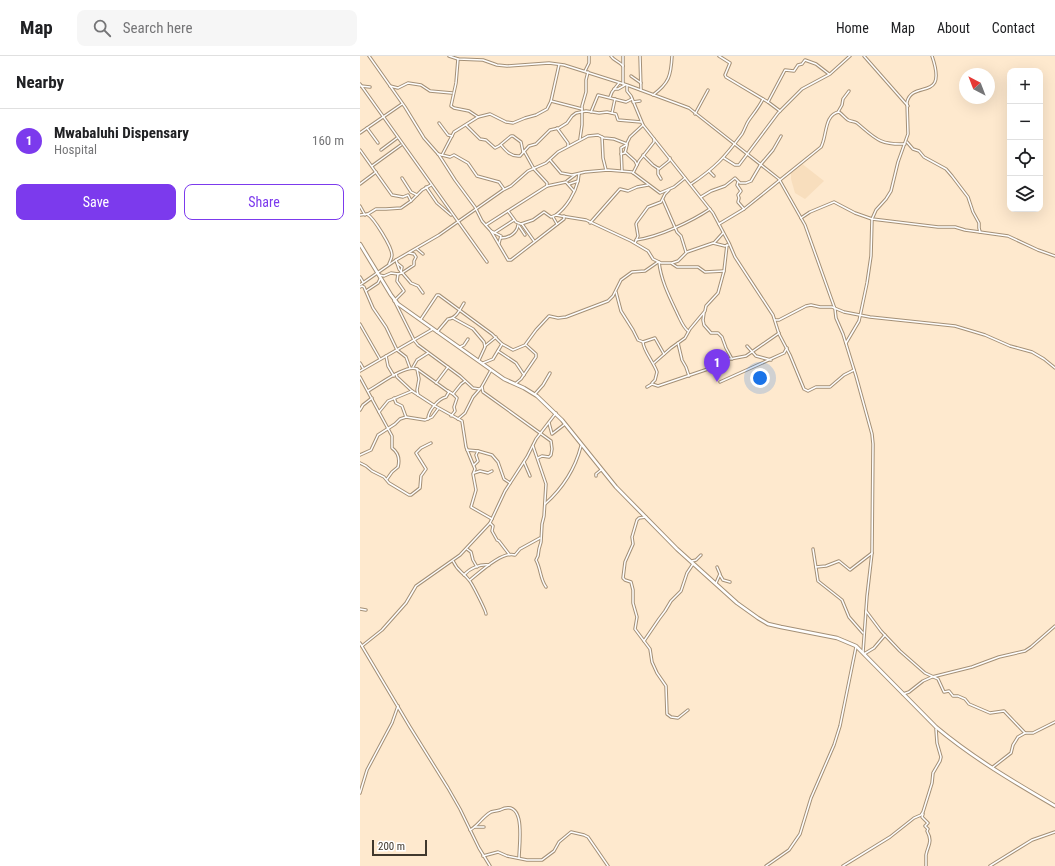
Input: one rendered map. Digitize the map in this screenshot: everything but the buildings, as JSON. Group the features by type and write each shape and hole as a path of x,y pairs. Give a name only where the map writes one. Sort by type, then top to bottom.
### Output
{"street":[{"path":"369,56 424,138 438,154 454,180 491,231 509,261 564,219 564,216"},
{"path":"449,56 458,59 481,59 507,66 559,64 585,71 653,94 684,106 779,179 808,233 834,308 836,318 846,343 872,434 872,553 864,634 864,653"},
{"path":"585,71 589,63 590,56"},
{"path":"611,56 623,66"},
{"path":"623,56 625,85 634,102 641,122 710,209 724,232 735,257 770,309 779,333 806,391 816,387 830,387 854,370"},
{"path":"640,56 641,90"},
{"path":"653,94 668,81 672,56"},
{"path":"718,56 730,63 725,75 726,77 768,102 780,111"},
{"path":"724,158 737,166 748,154 780,111 802,89 830,74 850,56"},
{"path":"864,56 908,106"},
{"path":"846,343 858,323 867,284 870,261 872,219 876,210 891,191 898,162 909,128 908,100 910,96 917,91 928,88 936,79 937,72 932,56"},
{"path":"458,59 456,83 450,104 452,107 469,111 478,117"},
{"path":"768,102 785,70 794,71 798,65 802,64 805,60 816,64 830,74"},
{"path":"442,155 454,132 478,117 489,114 506,122 513,123 546,110 551,101 559,64"},
{"path":"580,140 588,72"},
{"path":"631,76 641,83"},
{"path":"390,86 398,88 408,82 421,85 430,90 453,93"},
{"path":"610,97 619,83"},
{"path":"361,85 370,87"},
{"path":"361,85 397,138 487,262"},
{"path":"614,89 618,89 625,85"},
{"path":"695,114 708,90"},
{"path":"719,224 744,209 779,179 821,147 824,142 832,115 838,112 842,105 843,99 849,91"},
{"path":"591,112 598,95 626,102 632,99"},
{"path":"612,113 615,99"},
{"path":"691,184 709,172 724,158 743,132 763,99"},
{"path":"551,101 583,111 612,113 616,115 618,120 641,122"},
{"path":"634,102 640,101"},
{"path":"360,133 402,104"},
{"path":"501,145 509,154 520,156 529,146 536,144 550,130 568,122 573,114 583,111"},
{"path":"838,112 848,120 856,122 866,132 879,141 905,144"},
{"path":"439,122 448,135 452,136"},
{"path":"466,125 480,139 486,140 494,148 501,145 510,136 513,136 521,142 524,152 534,168 547,183 547,186"},
{"path":"621,154 625,152 630,137 643,125"},
{"path":"367,128 378,143"},
{"path":"557,128 568,143 568,146"},
{"path":"410,368 406,357 397,350 363,286 360,286 379,275 396,260 458,222 504,189 510,187 528,171 544,165 558,152 568,146 592,135 598,135 627,144"},
{"path":"701,197 711,191 725,186 734,178 746,184 751,181 761,164 769,157 781,136"},
{"path":"602,137 603,158 606,170"},
{"path":"381,150 397,138"},
{"path":"633,173 643,156 654,142 654,138"},
{"path":"906,141 913,149 919,151 924,157 946,169 952,176 968,197 973,212 979,223 980,232"},
{"path":"372,166 402,144"},
{"path":"622,171 621,148 627,144"},
{"path":"360,150 392,195 403,197 408,195 411,201"},
{"path":"625,152 635,161 637,165"},
{"path":"438,154 450,157 454,155 468,163 477,176 499,182 504,189"},
{"path":"643,156 658,168"},
{"path":"658,168 662,168 670,158"},
{"path":"550,160 561,173 575,175"},
{"path":"658,168 658,174 661,179"},
{"path":"486,225 547,186 565,182 575,175 585,172 606,170 633,173 659,193 674,187 686,178"},
{"path":"360,184 376,172"},
{"path":"709,172 714,176"},
{"path":"554,216 566,207 570,197 575,192 579,174"},
{"path":"402,178 411,192 417,195"},
{"path":"569,184 578,181"},
{"path":"738,181 737,184 741,191 738,195 738,202 744,209"},
{"path":"565,182 569,184 575,192"},
{"path":"360,215 366,214 376,208 386,210 400,208 411,201 426,187 431,185"},
{"path":"590,223 620,189 628,191 637,187 648,185"},
{"path":"426,187 437,203 453,216"},
{"path":"635,243 638,236 637,222 646,209 660,203 663,200 665,194 670,189"},
{"path":"663,200 675,227 681,236 686,252"},
{"path":"801,218 810,212 834,202 855,213 872,219 938,227 955,227 965,230 1008,236 1055,256"},
{"path":"360,206 376,223 391,250 392,256 388,266"},
{"path":"636,240 649,237 675,227 710,209"},
{"path":"508,212 518,224 525,236"},
{"path":"518,224 532,220 544,212 550,217 564,216 586,220 635,243 648,251 653,259 659,262 672,263 678,261 686,252 714,243 724,232"},
{"path":"554,216 557,224"},
{"path":"494,233 514,220"},
{"path":"491,231 501,238 505,238 514,234 518,229 518,224"},
{"path":"522,224 534,242"},
{"path":"499,243 501,238"},
{"path":"714,243 727,245"},
{"path":"729,243 727,245 724,272 719,292 706,306 703,320 704,325 711,332 722,337 732,359"},
{"path":"360,244 394,300 414,340 428,353 474,388 481,388"},
{"path":"417,248 423,254"},
{"path":"379,275 384,276 391,273 402,273 415,263 414,260 416,257 414,254 409,253"},
{"path":"396,260 398,268 402,273 411,283 418,286 423,293"},
{"path":"420,321 432,300 438,295 496,337 502,344 513,350 526,345 536,330 549,316 562,318 585,311 608,301 616,291 620,281 631,272 645,271 659,262"},
{"path":"659,262 662,277 672,305 684,328 688,331"},
{"path":"397,263 402,268 402,273"},
{"path":"672,263 677,267 698,267 705,272 724,272"},
{"path":"394,300 404,290 397,281 398,274"},
{"path":"366,291 378,284 379,275"},
{"path":"360,277 364,283"},
{"path":"616,291 621,310 638,340 643,342 655,338 664,354"},
{"path":"394,300 420,321 480,363 504,379 535,394 556,413 581,446 616,487 693,564 737,603 768,624 781,628 837,638 856,646 936,727 991,768 1055,806"},
{"path":"437,332 448,319 453,318 464,303"},
{"path":"775,320 779,320 809,305 820,307 831,306 860,315 961,327 1032,352 1055,368"},
{"path":"654,363 686,337 688,331 704,312"},
{"path":"453,318 473,330 484,342 485,346"},
{"path":"360,324 380,360"},
{"path":"360,371 433,329"},
{"path":"651,384 657,386 689,376 709,368 720,358 725,357 732,359 746,356 766,340 779,333"},
{"path":"480,363 485,346 496,337"},
{"path":"458,347 463,346 468,339"},
{"path":"643,342 644,348 654,363 658,373 651,384 647,387"},
{"path":"678,343 682,360 689,376"},
{"path":"480,363 493,359 502,344"},
{"path":"515,384 520,381 537,355 526,345"},
{"path":"747,346 757,357 771,360"},
{"path":"720,382 771,360 784,353 787,348"},
{"path":"498,351 516,362 524,375"},
{"path":"413,368 418,359 428,353"},
{"path":"386,356 389,367 394,376"},
{"path":"360,363 363,369"},
{"path":"436,382 448,367"},
{"path":"368,391 396,374 410,368 417,369 454,394 457,398 454,407 455,411 451,416"},
{"path":"417,369 419,379 417,390 418,395"},
{"path":"458,419 465,412 491,370"},
{"path":"535,394 543,385 550,373"},
{"path":"396,374 397,377 412,391 463,423 467,450 474,465 476,490 471,507 492,519"},
{"path":"360,377 393,438 392,448 399,456 398,468 386,479"},
{"path":"454,394 465,381"},
{"path":"481,388 551,441 552,453 549,457 542,456 538,458"},
{"path":"379,412 387,402 412,391"},
{"path":"428,419 428,415 440,398 446,397 448,395 448,391"},
{"path":"476,392 483,391"},
{"path":"360,410 372,398"},
{"path":"394,398 397,404 402,406 406,417"},
{"path":"360,455 371,450 376,437 400,419 406,417 425,420 432,417 438,408"},
{"path":"490,866 483,856 448,788 361,644 382,630 406,602 416,586 453,561 467,549 490,523 510,483 540,434 556,413"},
{"path":"549,423 552,434 565,424"},
{"path":"360,464 366,466 371,471 384,476 389,483 410,496 420,488 421,476 426,469 416,452 431,443"},
{"path":"533,446 546,481 541,538 536,560 540,567 543,583 546,588"},
{"path":"545,504 556,493 570,473 577,460 581,446"},
{"path":"467,450 492,455 498,460 504,479 510,483"},
{"path":"474,465 478,461 476,455 478,452"},
{"path":"524,462 530,476"},
{"path":"596,476 596,474 601,470"},
{"path":"474,473 480,471 488,473 492,471"},
{"path":"646,517 639,518 637,520 633,535 633,544 625,562 623,577 625,580 631,582 634,590 633,602 638,617 635,629 651,651 652,660 657,673 666,686 667,714 672,718 679,718 688,710"},
{"path":"490,523 493,526 492,531 497,540 509,554"},
{"path":"470,580 489,565 509,554 515,555 520,549 541,538"},
{"path":"467,549 471,552 476,567"},
{"path":"813,549 818,581 842,600 850,617 864,634"},
{"path":"816,567 826,566 838,561 850,570 872,553"},
{"path":"690,561 696,561 701,556"},
{"path":"453,561 457,569 470,580 486,610 486,614"},
{"path":"464,575 476,567 486,564 489,565"},
{"path":"644,641 666,611 671,601 680,593 687,573 693,564"},
{"path":"718,567 723,580 730,582"},
{"path":"715,584 720,575"},
{"path":"360,609 366,610"},
{"path":"866,611 900,651 925,673 938,679 944,692 949,691 953,696 958,696 965,699 968,704 990,713 1004,711 1025,733"},
{"path":"903,694 909,692 923,681 932,677 972,667 999,657 1025,651 1055,626"},
{"path":"864,653 874,648 885,635"},
{"path":"766,866 790,850 800,834 811,798 825,769 834,745 856,652 856,646"},
{"path":"360,793 367,770 392,723 398,706"},
{"path":"991,768 1011,753 1015,740 1018,737 1025,733 1033,733 1055,722"},
{"path":"926,866 926,854 930,846 930,838 927,832 928,829 925,826 928,823 922,817 932,783 933,773 941,757 937,743 936,727"},
{"path":"470,830 492,812 508,807 514,810 519,822 519,858"},
{"path":"843,866 890,838 914,818 924,812"},
{"path":"475,827 484,827"},
{"path":"483,856 498,852 507,856 528,860 544,859 554,851 559,842 571,832 588,836 608,866"},
{"path":"990,866 1035,839 1055,832"}],"shaded area":[{"path":"801,163 824,181 805,199 795,193 791,179 791,170"}],"place":[{"name":"Mwabaluhi Dispensary","path":"717,382"}]}
